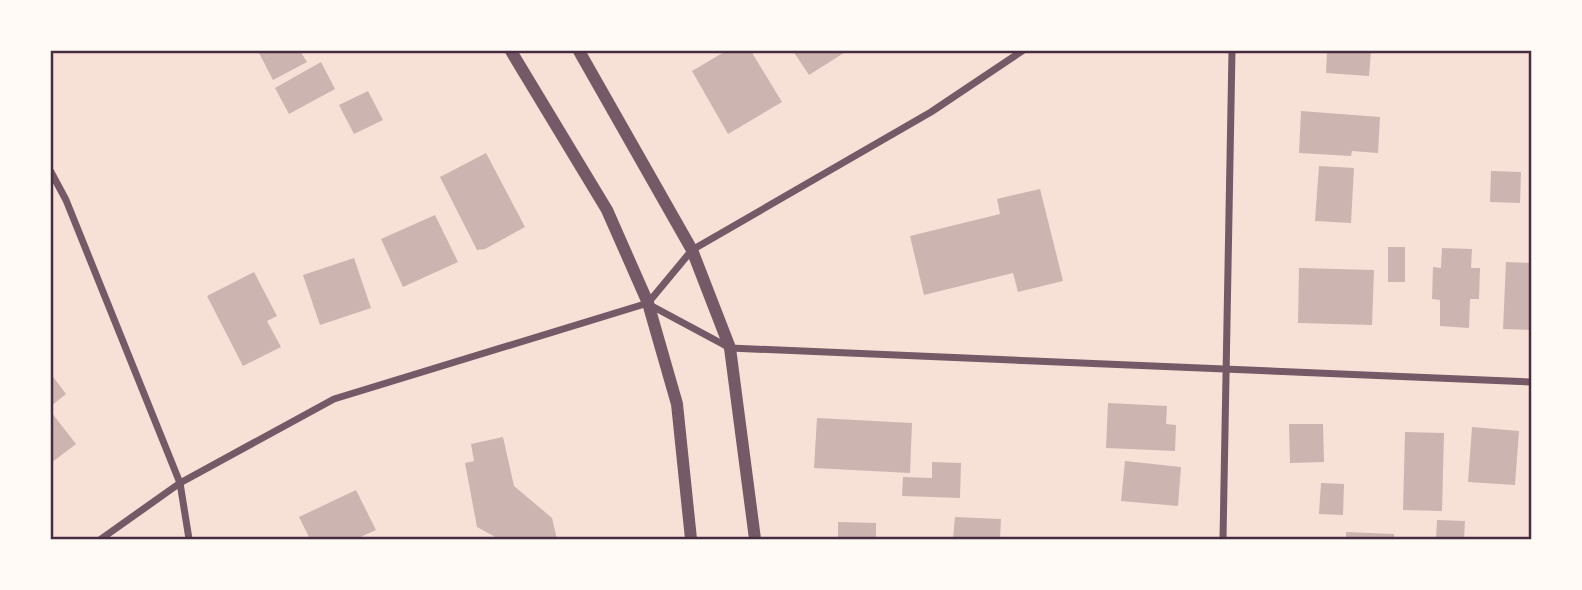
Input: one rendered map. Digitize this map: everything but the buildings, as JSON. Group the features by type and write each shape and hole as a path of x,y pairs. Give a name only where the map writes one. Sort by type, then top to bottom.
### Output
{"street":[{"path":"511,51 607,210 648,303 677,404 691,539"},
{"path":"579,51 692,250 730,348 755,539"},
{"path":"101,539 180,483 334,399 648,303 692,250 931,112 1022,51"},
{"path":"1223,539 1231,51"},
{"path":"51,172 66,200 180,483 189,539"},
{"path":"648,303 730,348 1531,382"}]}
